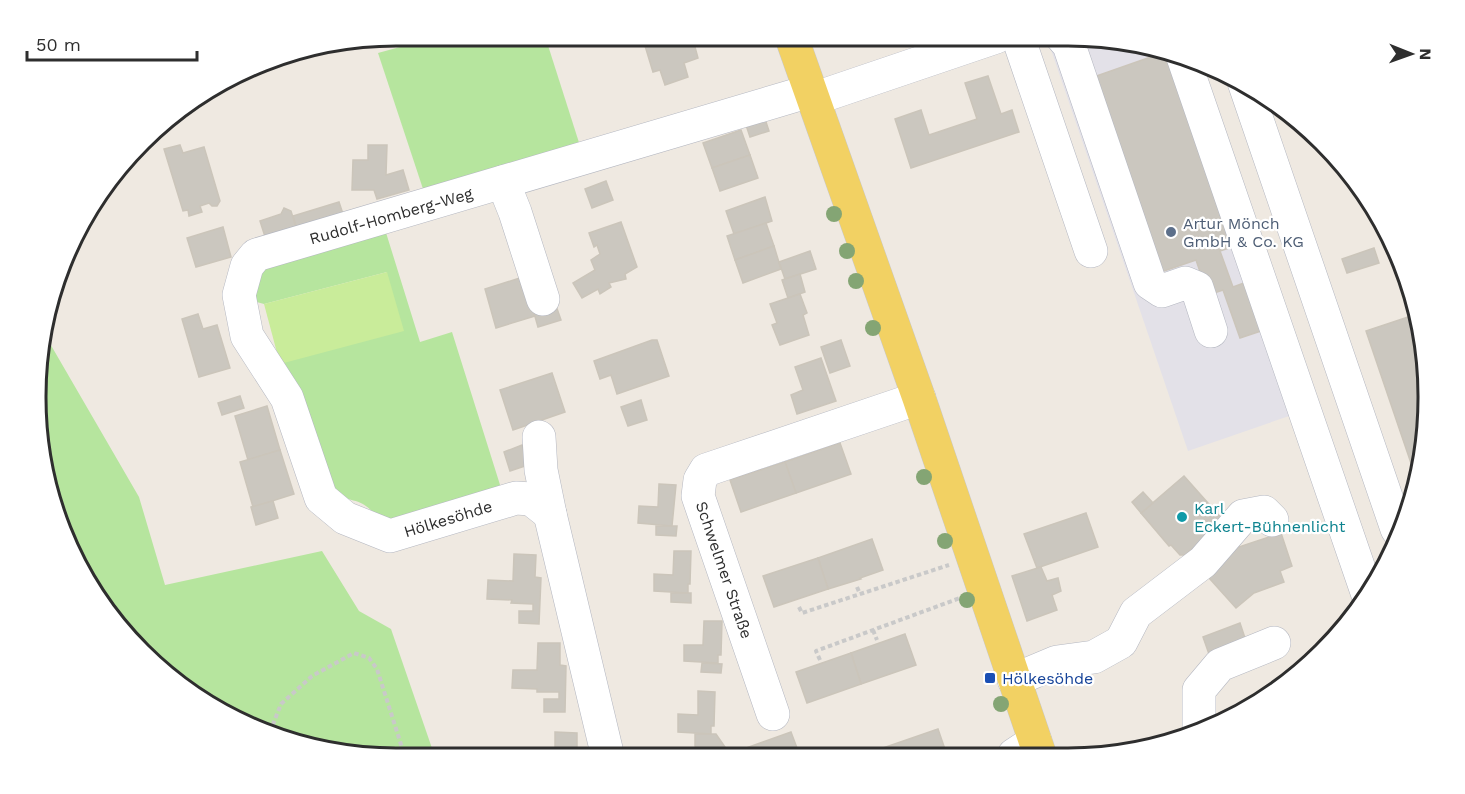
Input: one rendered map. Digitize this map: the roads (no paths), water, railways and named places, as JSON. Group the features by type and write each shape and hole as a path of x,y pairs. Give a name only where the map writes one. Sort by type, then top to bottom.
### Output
{"main road":[{"path":"795,46 973,557 1014,680 1029,748"}],"street":[{"name":"Rudolf-Homberg-Weg","path":"345,518 321,498 287,398 247,336 239,295 247,266 256,255 503,182 812,95 939,46"},
{"path":"1021,46 1091,251"},
{"path":"1070,46 1150,283 1162,291 1185,283 1197,288 1211,331"},
{"path":"1186,67 1364,584"},
{"path":"1249,97 1395,523"},
{"path":"503,182 543,299"},
{"name":"Schwelmer Straße","path":"773,714 698,496 700,480 706,470 919,398"},
{"path":"539,437 541,471 550,514 606,748"},
{"name":"Hölkesöhde","path":"345,518 390,536 516,498 531,499 550,514"},
{"path":"1014,680 1057,662 1094,657 1121,642 1136,613 1203,562 1243,516 1264,512 1272,520"},
{"path":"1199,722 1199,690 1220,665 1274,643"}],"place":[{"name":"Artur Mönch GmbH & Co. KG","path":"1171,232"},
{"name":"Karl Eckert-Bühnenlicht","path":"1182,517"},
{"name":"Hölkesöhde","path":"990,678"}]}
